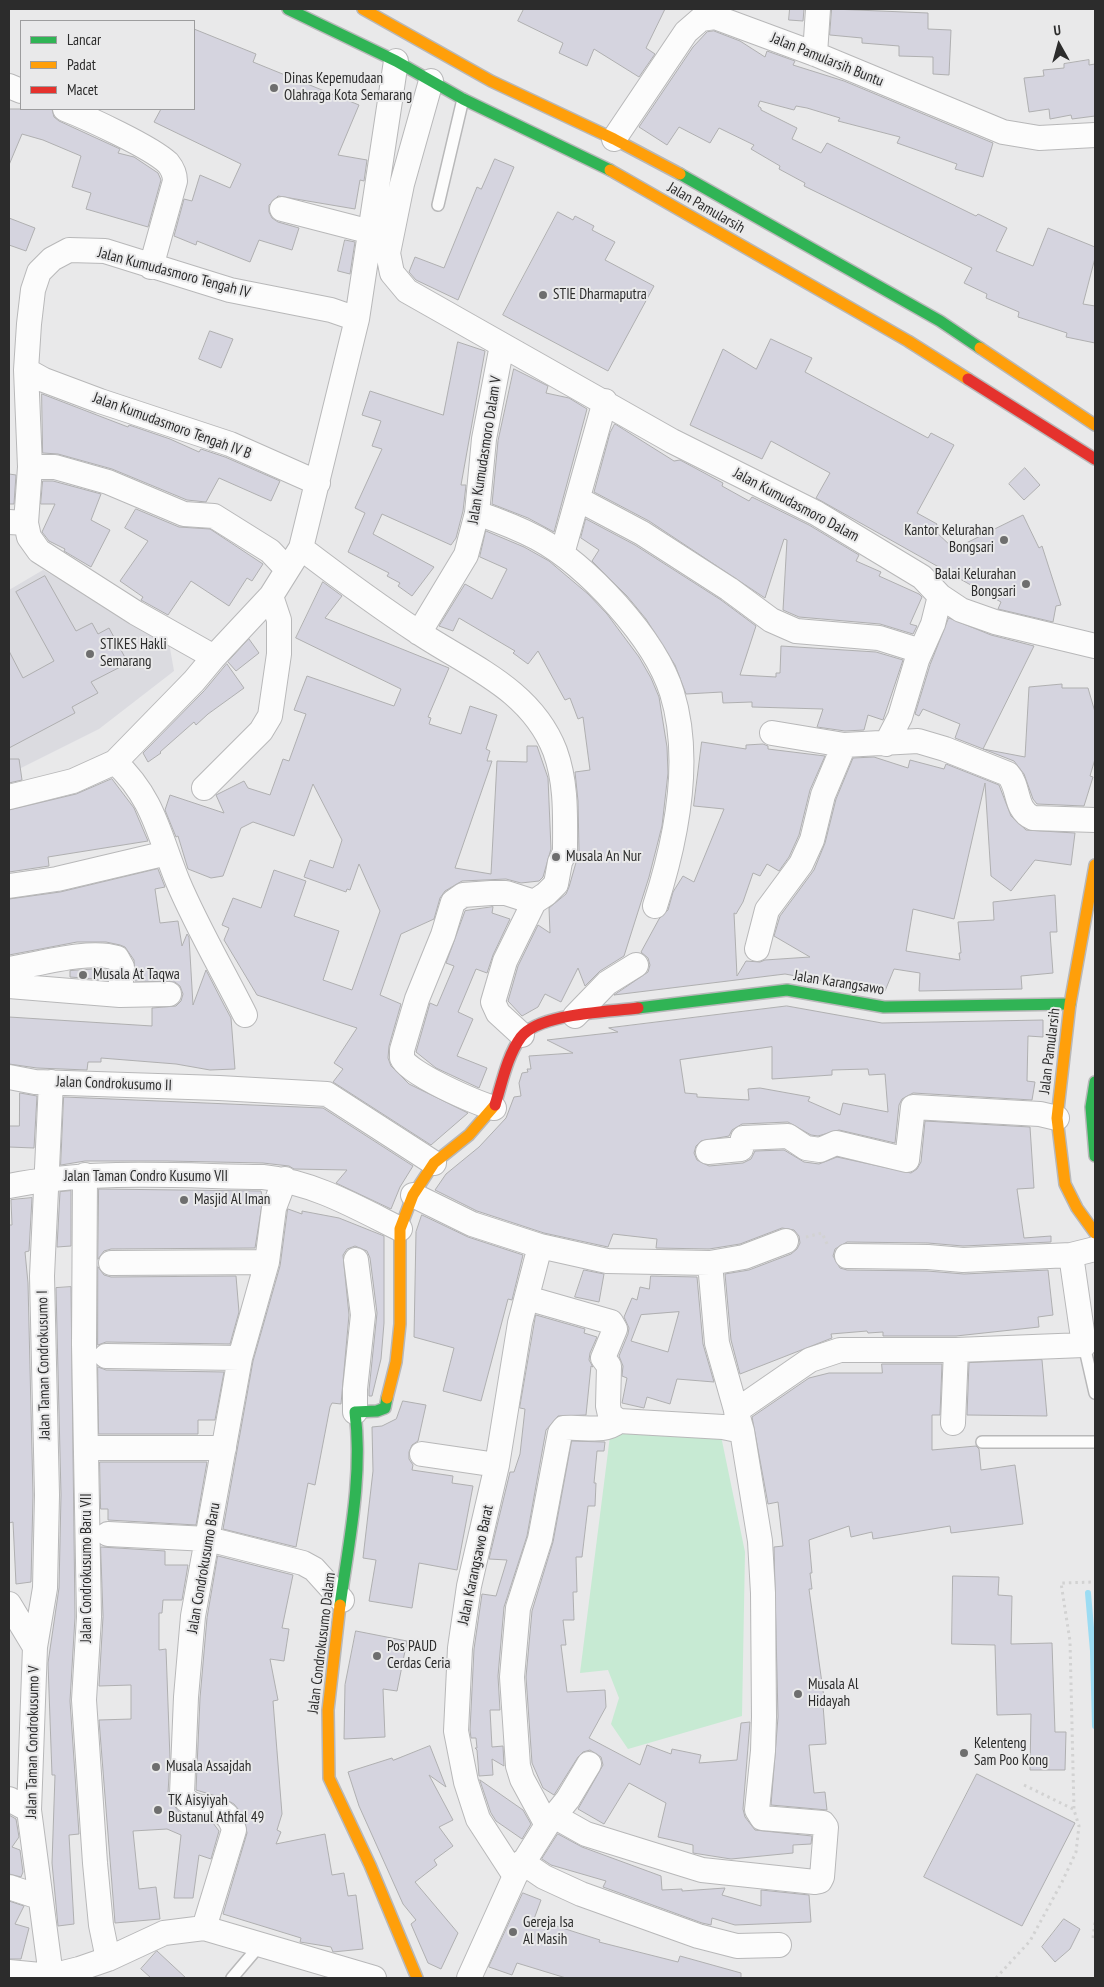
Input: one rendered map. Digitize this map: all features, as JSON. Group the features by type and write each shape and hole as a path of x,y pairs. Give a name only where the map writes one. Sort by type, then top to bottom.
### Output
{"main road":[{"name":"Jalan Pamularsih","path":"288,9 396,61 463,99 600,164 908,341 1095,460"},
{"name":"Jalan Pamularsih","path":"363,9 491,81 614,139 750,212 940,321 1095,425"},
{"name":"Jalan Pamularsih","path":"1095,865 1070,1004 1057,1118 1065,1184 1077,1208 1095,1232"},
{"name":"Jalan Karangsawo","path":"522,1035 542,1022 575,1016 787,990 807,992 857,1004 884,1007 1070,1004"},
{"path":"355,1412 378,1411 385,1408 396,1362 400,1324 400,1229 413,1195 434,1163 469,1135 494,1108 502,1091 514,1048 522,1035"},
{"path":"1095,1082 1093,1107 1095,1156"},
{"name":"Jalan Condrokusumo Dalam","path":"355,1412 360,1443 342,1600 334,1643 327,1723 328,1772 337,1800 353,1828 417,1978"}],"street":[{"path":"815,54 818,9"},
{"name":"Jalan Pamularsih Buntu","path":"614,139 694,23 701,19 715,17 744,18 815,54 1003,132 1039,138 1095,135"},
{"path":"9,797 72,781 116,762 194,681 271,596 301,548 357,319 396,61"},
{"path":"431,80 395,214 388,253 390,267 396,280 408,291 502,345"},
{"path":"67,110 148,150 167,163 174,172 175,181 151,267"},
{"path":"282,209 371,232"},
{"name":"Jalan Kumudasmoro Tengah IV","path":"18,523 30,467 26,370 33,290 39,272 52,259 69,250 82,248 104,251 230,290 331,310 357,319"},
{"name":"Jalan Kumudasmoro Dalam","path":"502,345 605,401 672,441 816,513 922,577 940,596 961,610 980,618 1095,646"},
{"name":"Jalan Kumudasmoro Dalam V","path":"419,633 466,555 477,513 484,439 502,345"},
{"name":"Jalan Kumudasmoro Tengah IV B","path":"26,370 44,380 100,401 230,444 318,483"},
{"path":"562,554 605,401"},
{"path":"30,467 56,467 108,482 184,514 214,516 270,551 287,569"},
{"path":"578,499 642,533 729,589 771,620 788,628 808,634 879,638 911,648 921,649"},
{"path":"477,513 537,538 562,554 614,600 662,668 672,692 678,720 681,758 678,819 666,872 655,906"},
{"path":"18,523 38,551 136,613 214,657"},
{"path":"301,548 419,633 493,677 516,696 535,716 554,751 563,784 565,852 560,862 556,884 534,902 505,961 493,1002 498,1014 522,1035"},
{"path":"204,788 261,731 270,716 279,654 279,620 271,596"},
{"path":"886,744 900,717 921,649 933,624 940,596"},
{"path":"772,733 815,742 844,745 886,744 902,740 918,741 999,769 1012,778 1019,804 1027,815 1033,818 1095,820"},
{"path":"757,949 767,910 801,864 812,840 823,795 844,745"},
{"path":"116,762 141,791 159,826 178,882 245,1014"},
{"path":"9,886 57,879 168,853"},
{"path":"494,1108 457,1095 426,1078 407,1064 402,1058 402,1050 417,999 443,935 453,902 463,895 491,893 506,894 534,902"},
{"path":"9,969 107,955 118,958 122,967 120,996"},
{"path":"575,1016 607,983 636,964"},
{"path":"9,986 120,996 169,994"},
{"name":"Jalan Condrokusumo II","path":"9,1077 51,1082 327,1094 434,1163"},
{"name":"Jalan Taman Condrokusumo I","path":"36,1647 45,1588 47,1495 42,1276 51,1082"},
{"path":"708,1152 741,1149 743,1138 788,1136 806,1148 820,1150 836,1143 907,1160 913,1107 1040,1114 1057,1118"},
{"name":"Jalan Taman Condro Kusumo VII","path":"9,1186 45,1179 85,1175 284,1179 330,1195 400,1229"},
{"name":"Jalan Condrokusumo Baru VII","path":"85,1175 89,1617 84,1700 96,1872 101,1925 108,1958"},
{"name":"Jalan Condrokusumo Baru","path":"204,1928 234,1830 231,1818 224,1811 192,1804 185,1800 182,1794 186,1697 194,1616 240,1358 267,1262 274,1208 284,1179"},
{"path":"413,1195 472,1224 540,1246 607,1260 710,1263 744,1257 786,1241"},
{"name":"Jalan Karangsawo Barat","path":"518,1869 478,1819 466,1782 456,1731 460,1648 469,1586 497,1464 520,1323 540,1246"},
{"path":"848,1256 928,1256 963,1260 1072,1255 1095,1249"},
{"path":"527,1298 611,1322 614,1329 604,1358 609,1366 608,1406 610,1415 619,1421 723,1427 739,1421 810,1360 840,1350 956,1350 1090,1345 1072,1255"},
{"path":"355,1412 354,1389 363,1315 356,1260"},
{"path":"111,1263 267,1262"},
{"path":"619,1421 607,1429 564,1428 560,1433 540,1539 518,1608 512,1677 518,1766 522,1780 551,1821 586,1834 702,1870 820,1881 826,1827 823,1823 762,1818 757,1810 763,1751 763,1593 760,1541 739,1421 717,1343 710,1263"},
{"path":"954,1424 956,1350"},
{"path":"106,1356 240,1358"},
{"path":"86,1448 224,1448"},
{"path":"422,1454 497,1464"},
{"path":"108,1534 208,1539 303,1563 314,1569 342,1600"},
{"name":"Jalan Taman Condrokusumo V","path":"9,1604 36,1647 19,1805 39,1897 51,1976"},
{"path":"468,1978 518,1869 568,1799 589,1764"},
{"path":"518,1869 544,1877 581,1894 698,1936 737,1946 779,1945"},
{"path":"9,1888 39,1897"},
{"path":"9,1972 51,1976 79,1969 108,1958 164,1933 204,1928 374,1978"}],"lane":[{"path":"438,206 463,99"},
{"path":"1090,1345 1095,1393"},
{"path":"982,1442 1095,1442"},
{"path":"232,1978 260,1945"}],"path":[{"path":"786,1241 822,1233 831,1253 848,1256"},
{"path":"996,1978 1030,1942 1076,1852 1079,1826 1074,1810 1070,1641 1061,1583 1095,1582"},
{"path":"1024,1785 1074,1810"},
{"path":"1093,1938 1095,1922"}],"shaded area":[{"name":"STIKES Hakli Semarang","path":"43,570 168,637 174,671 99,729 21,768 9,770 9,590"}],"green space":[{"path":"611,1428 721,1436 745,1552 742,1716 628,1749 611,1724 619,1698 608,1670 580,1673"}],"building":[{"path":"524,9 665,9 646,48 655,54 639,77 594,49 587,66 559,53 563,43 518,21"},
{"path":"790,9 804,9 803,21 789,20"},
{"path":"832,9 928,13 928,29 951,30 949,75 933,74 933,57 899,56 899,46 862,43 862,38 830,35"},
{"path":"195,29 256,54 253,62 359,105 338,155 367,160 364,181 360,180 355,209 278,196 269,205 269,212 272,218 278,222 299,228 292,250 259,240 250,262 197,241 196,245 174,236 184,199 192,201 200,175 230,188 241,164 154,122 160,110 195,110"},
{"path":"714,31 740,41 765,57 767,51 795,61 793,65 844,81 993,143 983,177 955,169 957,164 897,143 900,137 838,121 840,118 796,106 794,110 760,101 758,106 761,110 797,128 792,139 821,153 827,143 976,216 978,214 1007,228 996,251 1033,266 1048,228 1095,247 1095,258 1083,304 1095,306 1095,343 1066,337 1067,333 1018,317 1019,312 986,298 987,294 964,283 972,268 804,186 805,183 779,169 780,166 751,149 754,145 719,128 710,143 679,127 667,145 639,127 693,47 707,32"},
{"path":"1089,60 1089,65 1095,64 1095,116 1072,119 1071,115 1050,119 1049,109 1029,112 1024,78 1044,76 1043,70 1064,68 1064,64"},
{"path":"9,109 52,110 54,117 59,121 120,149 118,153 134,157 158,173 161,180 148,227 86,209 91,193 72,187 81,156 43,140 22,134 9,165"},
{"path":"495,159 514,167 458,300 416,280 409,272 415,257 444,268 477,187 481,189"},
{"name":"STIE Dharmaputra","path":"558,212 573,220 575,216 594,226 592,230 615,242 605,260 654,286 608,371 503,315"},
{"path":"9,218 35,228 26,251 9,245"},
{"path":"345,240 355,242 350,274 338,271"},
{"path":"210,331 233,339 221,368 199,359"},
{"path":"771,339 812,358 805,372 928,438 931,433 954,445 917,513 937,524 934,530 954,549 1023,515 1039,548 1042,546 1061,605 1056,606 1053,622 998,609 1001,602 816,498 830,473 771,441 762,459 690,425 723,349 756,369"},
{"path":"458,342 485,351 461,485 466,485 463,511 456,538 451,545 382,514 373,534 434,567 412,596 398,586 400,583 387,576 389,573 348,552 365,513 355,508 382,449 372,446 381,421 362,415 370,391 443,415"},
{"path":"514,369 548,386 546,393 569,398 587,409 554,532 528,518 492,504 498,441"},
{"path":"42,394 128,427 129,425 170,439 199,452 201,449 225,457 280,481 271,501 219,478 206,502 187,500 112,469 58,454 43,453"},
{"path":"615,424 674,461 680,460 723,483 722,486 749,501 752,497 809,525 859,555 856,561 881,572 879,576 919,594 922,597 910,624 917,626 913,634 880,624 799,617 783,610 787,540 784,539 765,598 649,521 594,492 610,433"},
{"path":"1025,468 1040,485 1024,500 1009,484"},
{"path":"9,474 16,475 14,504 9,504"},
{"path":"43,481 53,481 101,494 91,520 110,530 91,567 64,551 65,549 49,541 42,532 55,504 41,504"},
{"path":"136,509 179,527 210,529 263,564 252,581 247,578 229,606 191,581 168,615 141,600 143,597 120,581 148,541 125,528"},
{"path":"586,519 635,545 721,600 756,626 740,675 776,677 776,673 780,673 781,646 876,652 903,660 883,720 868,715 864,730 845,731 817,727 823,709 752,707 752,702 723,703 722,692 686,694 675,665 646,619 627,596 592,561 599,550 581,538"},
{"path":"486,531 524,547 549,561 588,594 607,614 639,657 651,678 659,697 667,747 668,773 662,826 649,877 624,956 600,971 585,986 578,968 561,1002 545,994 538,1007 522,1016 508,1001 518,966 538,925 550,933 549,908 566,894 569,887 579,852 578,801 575,772 590,770 583,717 578,719 570,698 565,700 538,651 528,664 513,653 515,651 459,618 453,631 439,626 465,584 492,599 507,569 480,557"},
{"path":"45,576 76,631 92,623 98,634 109,628 128,663 91,682 98,693 72,707 75,713 9,748 9,651 23,678 54,661 16,592"},
{"path":"323,582 342,596 325,618 449,668 428,717 431,718 429,724 461,734 470,706 497,715 486,749 490,751 487,761 492,761 455,868 491,874 497,761 527,762 527,746 537,746 548,778 551,849 543,877 539,881 521,883 506,879 462,881 445,891 440,898 434,919 401,934 380,995 401,1004 389,1046 388,1058 391,1066 409,1084 468,1113 431,1145 333,1082 343,1069 334,1063 357,1028 257,995 224,940 229,928 222,925 233,898 261,908 274,870 306,881 294,916 339,931 323,980 352,990 380,911 359,864 350,890 347,889 346,892 304,877 310,860 333,868 342,840 313,784 294,836 253,822 241,828 223,876 211,878 188,869 178,836 176,837 165,810 170,795 224,813 216,795 244,781 248,788 270,795 283,759 289,761 306,714 294,710 307,676 394,706 401,689 296,638"},
{"path":"949,618 991,635 1034,646 983,749 955,738 960,724 923,709 919,716 915,714 930,665"},
{"path":"249,639 259,653 236,671 228,662"},
{"path":"227,664 244,688 196,725 194,722 161,753 148,762 143,753 204,691"},
{"path":"1062,684 1062,688 1088,688 1095,712 1095,759 1090,776 1093,777 1084,806 1037,804 1033,799 1024,774 1014,761 983,749 1025,757 1029,687"},
{"path":"702,742 746,749 746,745 763,744 768,746 768,749 825,756 810,790 799,835 789,857 779,871 767,864 760,876 753,873 743,902 736,914 734,913 737,976 746,961 760,962 810,957 774,936 780,916 814,870 825,843 836,799 853,758 874,757 908,768 910,760 944,769 946,764 999,785 1011,816 1026,830 1075,833 1071,865 1035,860 1011,891 991,876 985,783 954,919 913,909 906,951 960,960 958,922 994,920 993,902 1055,895 1057,932 1050,932 1053,973 1021,976 1022,989 919,991 920,973 894,969 885,991 852,981 851,986 785,974 614,995 648,972 650,965 648,958 641,952 659,919 668,910 673,892 683,876 694,882 724,809 694,806"},
{"path":"9,759 19,759 22,780 9,783"},
{"path":"112,779 134,808 148,841 48,857 49,866 9,872 9,810 76,794"},
{"path":"158,869 165,887 155,889 160,923 178,921 182,946 187,934 189,937 193,1005 206,970 231,1018 235,1069 210,1070 176,1064 101,1058 101,1062 88,1062 87,1070 37,1068 9,1064 9,1017 152,1026 152,1008 176,1006 181,1001 183,994 180,986 175,982 135,981 134,960 125,947 120,945 106,942 77,942 9,955 9,899 60,892"},
{"path":"493,907 492,913 510,919 493,955 487,973 476,969 458,1012 473,1019 457,1056 487,1068 479,1088 436,1068 416,1052 430,1003 437,1006 454,966 446,963 465,911"},
{"path":"108,970 107,980 70,977 70,971"},
{"path":"787,1006 882,1023 1043,1020 1043,1037 1028,1036 1027,1081 1035,1082 1032,1100 913,1093 902,1099 899,1105 895,1143 839,1130 818,1136 811,1135 788,1122 742,1124 732,1130 729,1136 701,1141 696,1146 694,1153 697,1160 709,1166 743,1163 751,1159 755,1151 784,1150 804,1162 819,1164 837,1157 911,1173 917,1169 921,1162 925,1121 1030,1127 1034,1188 1017,1189 1024,1238 1051,1236 1051,1242 963,1246 928,1243 847,1242 835,1249 833,1256 840,1268 847,1270 927,1271 964,1274 1048,1270 1053,1315 1038,1317 1039,1327 956,1336 883,1336 883,1332 868,1333 867,1331 831,1334 832,1338 740,1374 731,1340 725,1274 749,1270 791,1254 800,1243 799,1236 794,1230 782,1228 740,1244 709,1249 656,1248 657,1239 613,1234 608,1247 544,1233 477,1211 435,1190 446,1174 479,1147 506,1118 514,1097 521,1096 519,1083 522,1073 528,1072 527,1069 531,1069 529,1056 573,1053 547,1040 618,1032 609,1028","holes":["772,1047 772,1079 832,1075 832,1070 868,1069 869,1075 885,1074 888,1112 843,1103 840,1115 808,1101 810,1097 760,1088 748,1089 749,1100 697,1097 697,1094 685,1093 680,1060"]},
{"path":"20,1093 37,1096 34,1148 9,1147 9,1126 19,1126"},
{"path":"64,1097 323,1108 413,1166 400,1187 391,1209 336,1183 347,1170 294,1169 289,1166 263,1163 167,1161 85,1161 61,1165"},
{"path":"99,1189 261,1191 263,1199 255,1248 111,1249 104,1251 98,1259"},
{"path":"71,1191 71,1246 57,1247 60,1192"},
{"path":"32,1198 29,1251 25,1252 28,1283 33,1495 31,1582 16,1584 13,1522 9,1523 9,1225 12,1225 11,1200"},
{"path":"288,1209 302,1214 302,1211 339,1218 384,1236 384,1323 381,1359 372,1396 369,1396 369,1390 377,1313 370,1258 367,1251 355,1246 347,1249 343,1255 349,1315 341,1404 332,1403 330,1407 315,1485 308,1483 296,1547 223,1529 253,1361 280,1266"},
{"path":"422,1215 468,1237 523,1255 512,1300 508,1299 481,1401 443,1391 454,1348 414,1337 416,1232"},
{"path":"98,1267 104,1275 111,1277 236,1276 239,1312 230,1344 106,1342 98,1345"},
{"path":"584,1270 604,1274 599,1302 575,1297"},
{"path":"651,1276 697,1277 703,1344 714,1382 677,1379 670,1404 647,1397 644,1408 622,1403 627,1378 622,1376 623,1366 619,1356 628,1334 629,1328 624,1317 632,1298 637,1300 640,1287 649,1289","holes":["679,1312 668,1352 631,1341 641,1315"]},
{"path":"71,1287 75,1617 70,1701 79,1834 69,1835 74,1924 58,1926 52,1863 55,1775 52,1775 48,1663 59,1588 61,1495 56,1288"},
{"path":"536,1315 585,1329 584,1333 597,1337 589,1360 593,1367 591,1366 586,1415 558,1416 546,1430 527,1536 504,1607 498,1676 500,1710 490,1710 492,1747 503,1746 504,1766 492,1759 493,1775 479,1776 477,1750 475,1748 477,1748 476,1738 471,1738 470,1730 474,1649 482,1594 496,1596 507,1560 489,1559 510,1472 514,1472 520,1454 525,1409 520,1408"},
{"path":"1042,1360 1047,1416 967,1415 969,1363"},
{"path":"882,1364 942,1364 940,1415 932,1415 932,1450 976,1446 979,1449 981,1470 1015,1465 1023,1524 951,1533 950,1526 873,1539 872,1532 851,1537 849,1526 809,1540 812,1589 809,1589 825,1705 823,1705 826,1744 809,1745 814,1793 825,1792 827,1810 771,1805 778,1717 774,1547 783,1546 778,1502 768,1504 752,1417 809,1378 829,1373 882,1373"},
{"path":"98,1367 106,1370 224,1372 215,1420 198,1420 198,1434 99,1434"},
{"path":"403,1401 426,1405 418,1441 412,1445 409,1452 409,1459 413,1465 412,1470 453,1476 452,1483 473,1486 457,1570 419,1563 412,1608 369,1601 376,1560 363,1558 373,1471 372,1427 382,1426 396,1419"},
{"path":"572,1441 605,1442 604,1451 597,1451 594,1483 596,1483 595,1506 588,1506 582,1557 576,1557 577,1592 573,1592 574,1620 563,1620 566,1645 561,1645 567,1692 605,1690 606,1707 589,1738 640,1765 647,1745 671,1754 672,1749 701,1755 699,1763 737,1760 741,1723 750,1722 743,1809 745,1817 755,1830 812,1836 811,1844 793,1845 793,1853 731,1859 693,1853 693,1845 658,1837 666,1803 629,1783 604,1824 578,1809 603,1765 601,1757 590,1750 583,1752 578,1757 554,1795 543,1788 532,1763 526,1677 532,1611 553,1542"},
{"path":"100,1462 207,1462 196,1525 108,1520 108,1509 101,1509"},
{"path":"101,1547 165,1551 165,1565 188,1565 182,1600 163,1600 162,1613 159,1613 159,1650 166,1649 170,1759 168,1793 171,1802 180,1813 191,1818 213,1823 219,1831 211,1859 199,1855 193,1898 174,1898 181,1835 167,1829 133,1831 139,1889 156,1887 160,1919 115,1923 99,1720 131,1719 131,1685 99,1686 103,1617"},
{"path":"218,1556 293,1575 282,1628 289,1629 284,1661 270,1659 278,1700 273,1701 282,1814 277,1830 281,1832 276,1844 325,1834 332,1875 344,1873 348,1896 356,1895 363,1949 333,1952 331,1947 300,1942 301,1938 223,1914 247,1833 243,1815 234,1804 223,1798 196,1790 200,1698 207,1618"},
{"path":"953,1576 999,1577 998,1595 1012,1596 1011,1644 1052,1643 1055,1732 1066,1732 1065,1770 1030,1770 1031,1714 997,1715 995,1645 952,1644"},
{"path":"356,1631 407,1641 397,1691 383,1689 385,1737 344,1739 345,1685"},
{"path":"430,1746 446,1787 429,1775 453,1820 439,1827 453,1846 434,1860 437,1865 415,1882 458,1933 441,1969 428,1963 411,1924 416,1920 403,1904 359,1806 348,1772 392,1758 393,1760"},
{"path":"977,1774 1075,1823 1022,1926 924,1877"},
{"path":"480,1780 523,1810 531,1824 522,1839 496,1821 491,1813"},
{"path":"9,1815 16,1819 19,1837 12,1847 20,1850 23,1872 21,1877 9,1874"},
{"path":"558,1834 582,1847 661,1876 662,1890 682,1889 682,1891 725,1888 722,1895 761,1906 761,1890 809,1895 811,1922 735,1925 712,1918 711,1925 702,1923 603,1887 606,1881 551,1865 542,1859"},
{"path":"523,1893 541,1900 534,1919 600,1940 599,1942 678,1962 680,1956 741,1973 741,1978 566,1978 517,1963 512,1975 489,1967"},
{"path":"9,1901 24,1906 15,1924 29,1928 21,1959 9,1959"},
{"path":"1064,1919 1080,1929 1070,1949 1055,1962 1042,1947"},
{"path":"157,1951 186,1978 151,1978 141,1969"}],"waterway":[{"path":"1088,1593 1093,1651 1095,1726"}],"traffic: fast":[{"path":"288,9 396,61 463,99 610,170"},
{"path":"680,174 940,321 980,348"},
{"path":"638,1008 787,990 884,1007 1070,1004"},
{"path":"1095,1082 1091,1107 1095,1156"},
{"path":"340,1605 356,1484 357,1436 355,1412 377,1411 385,1408 387,1398"}],"traffic: slow":[{"path":"363,9 491,81 614,139 680,174"},
{"path":"610,170 908,341 968,379"},
{"path":"980,348 1095,425"},
{"path":"1095,865 1070,1004 1057,1118 1065,1184 1077,1208 1095,1233"},
{"path":"387,1398 396,1362 400,1324 400,1229 413,1195 434,1163 469,1135 495,1105"},
{"path":"340,1605 328,1710 329,1778 370,1865 417,1978"}],"traffic: jam":[{"path":"968,379 1095,459"},
{"path":"495,1105 505,1070 516,1044 530,1029 558,1018 638,1008"}],"place":[{"name":"Dinas Kepemudaan Olahraga Kota Semarang","path":"274,88"},
{"name":"STIE Dharmaputra","path":"543,295"},
{"name":"Kantor Kelurahan Bongsari","path":"1004,540"},
{"name":"Balai Kelurahan Bongsari","path":"1026,584"},
{"name":"STIKES Hakli Semarang","path":"90,654"},
{"name":"Musala An Nur","path":"556,857"},
{"name":"Musala At Taqwa","path":"83,975"},
{"name":"Masjid Al Iman","path":"184,1200"},
{"name":"Pos PAUD Cerdas Ceria","path":"377,1656"},
{"name":"Musala Al Hidayah","path":"798,1694"},
{"name":"Kelenteng Sam Poo Kong","path":"964,1753"},
{"name":"Musala Assajdah","path":"156,1767"},
{"name":"TK Aisyiyah Bustanul Athfal 49","path":"158,1810"},
{"name":"Gereja Isa Al Masih","path":"513,1932"}]}
